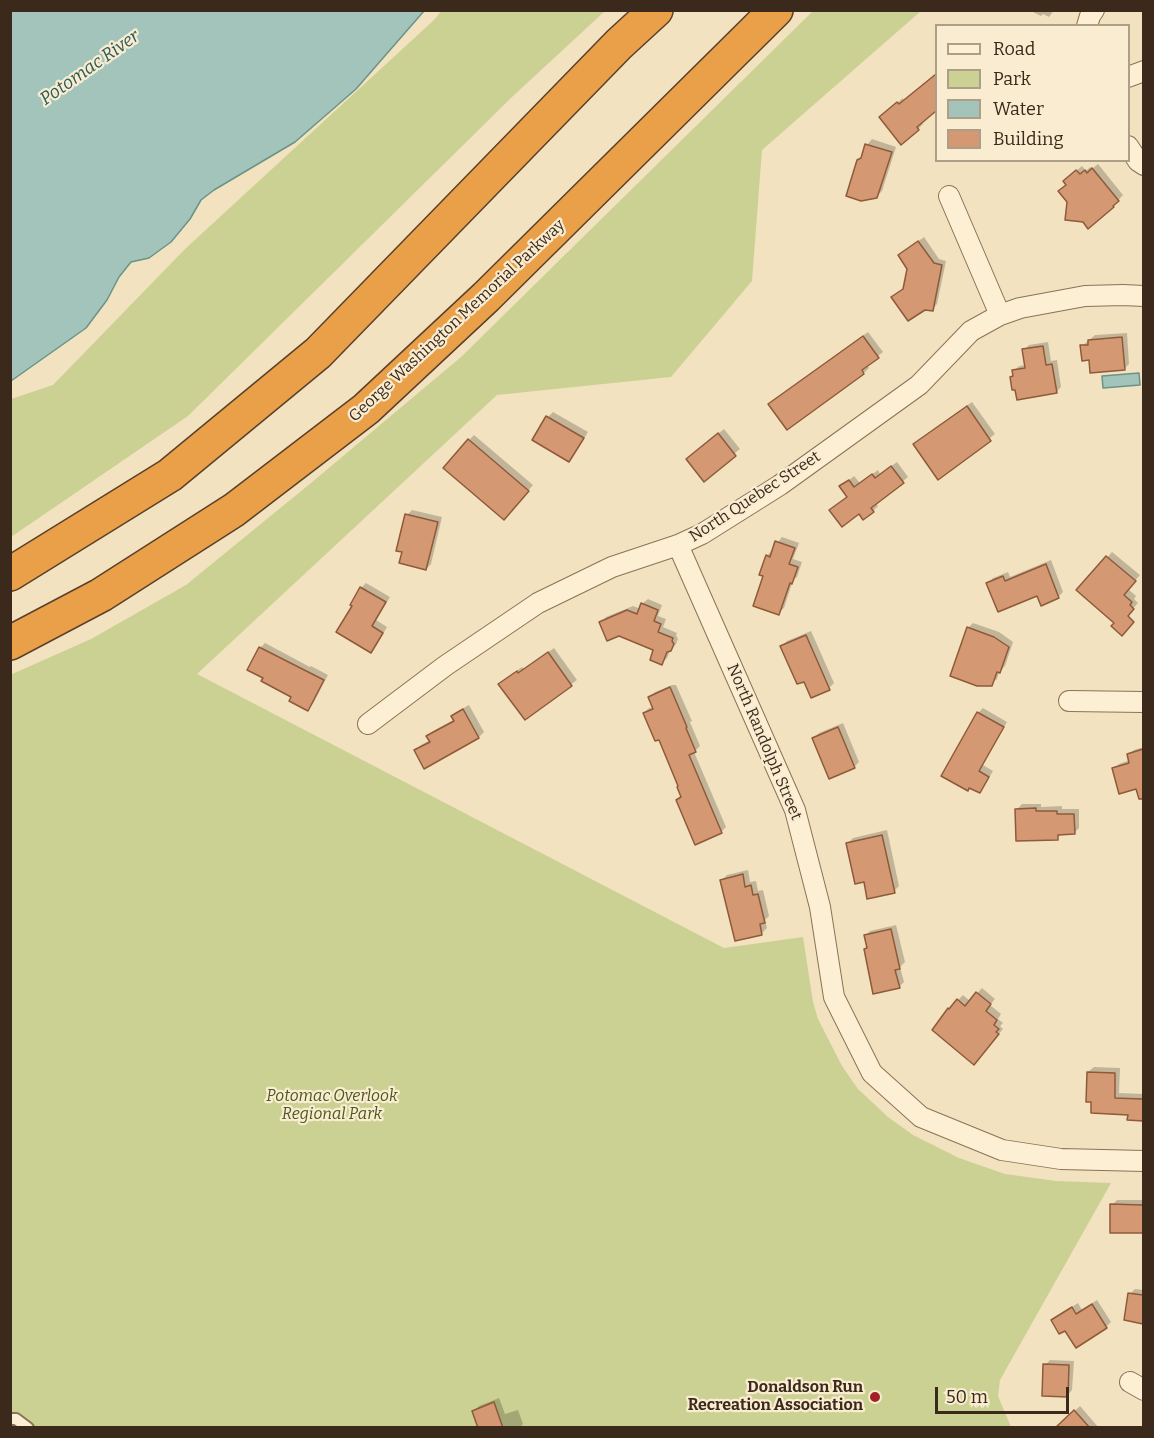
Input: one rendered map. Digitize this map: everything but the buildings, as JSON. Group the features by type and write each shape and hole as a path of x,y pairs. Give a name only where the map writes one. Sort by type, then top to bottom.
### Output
{"highway":[{"path":"10,574 170,475 318,353 619,44 656,10"},
{"name":"George Washington Memorial Parkway","path":"10,643 101,595 234,510 366,410 486,297 776,10"}],"street":[{"path":"1088,24 1094,10"},
{"path":"1130,150 1143,165"},
{"path":"949,196 1000,315"},
{"name":"North Quebec Street","path":"368,724 445,666 538,603 612,567 678,545 702,534 790,478 919,385 971,331 1000,315 1020,308 1085,296 1143,296"},
{"name":"North Randolph Street","path":"678,545 795,810 820,907 834,997 872,1073 921,1117 1002,1150 1061,1159 1143,1161"},
{"path":"1069,701 1143,702"}],"lane":[{"path":"10,1419 16,1419 28,1428"}],"green space":[{"path":"441,11 605,11 512,97 188,416 11,537 11,399 53,385 185,249"},
{"name":"Potomac Overlook Regional Park","path":"813,11 921,11 762,150 752,281 671,377 497,395 197,674 724,948 803,937 813,1002 818,1019 842,1066 858,1089 888,1117 913,1135 959,1158 1005,1174 1056,1181 1111,1183 1000,1380 998,1396 1011,1427 11,1427 10,675 91,639 186,585 311,483 461,357"}],"water":[{"name":"Potomac River","path":"11,10 424,11 356,89 295,142 201,200 190,219 171,242 149,258 131,262 86,328 11,381"},
{"path":"1139,373 1140,385 1103,388 1102,376"}],"place":[{"name":"Donaldson Run Recreation Association","path":"875,1397"}]}
